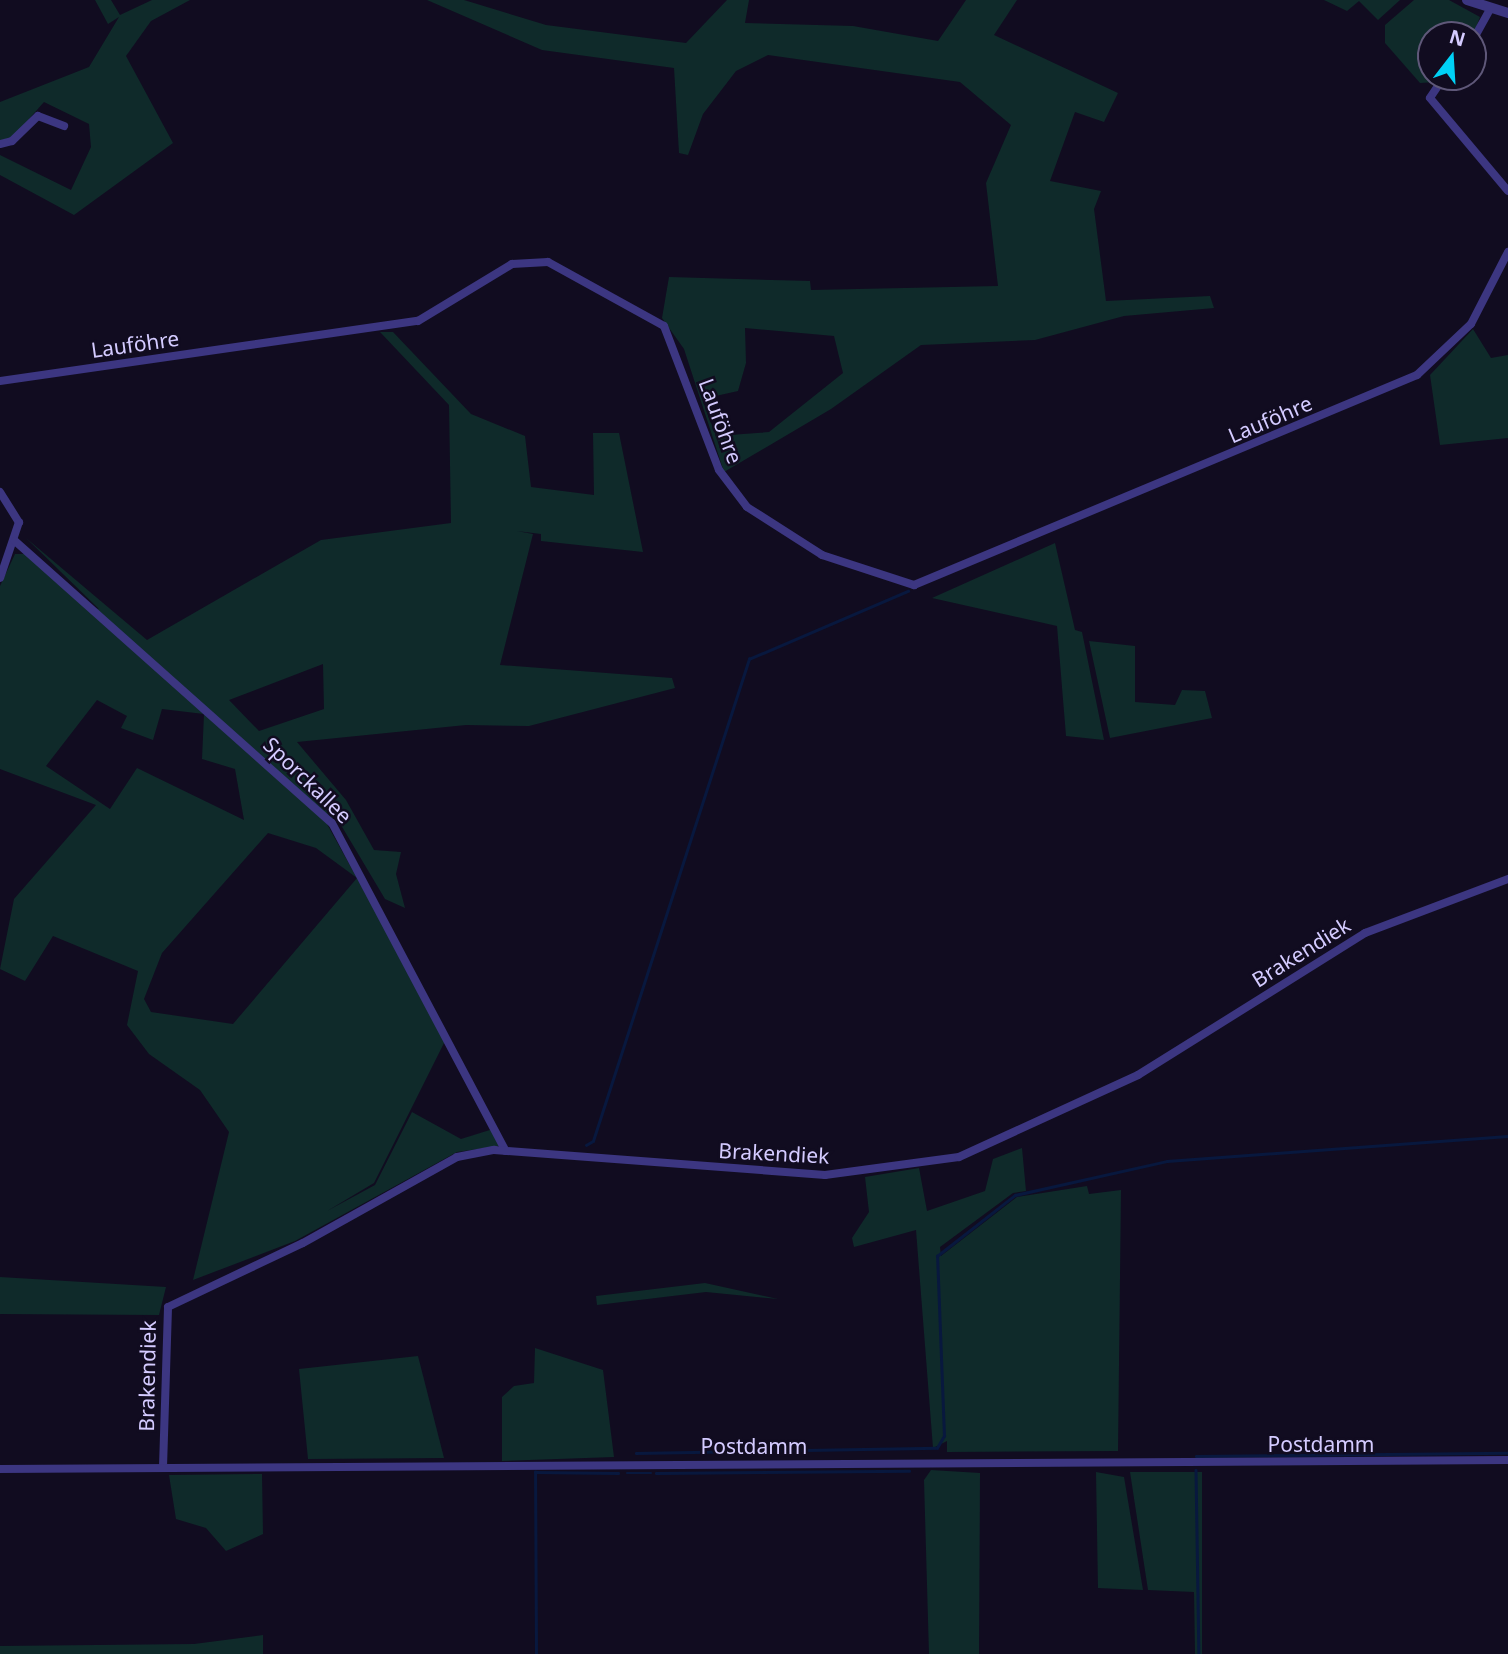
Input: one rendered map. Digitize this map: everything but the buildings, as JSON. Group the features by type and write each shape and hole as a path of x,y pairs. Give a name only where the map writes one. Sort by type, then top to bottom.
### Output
{"street":[{"path":"1467,0 1508,13"},
{"path":"1483,21 1490,8"},
{"path":"1435,91 1430,98 1508,191"},
{"path":"0,144 12,141 38,116 64,126"},
{"name":"Lauföhre","path":"0,381 418,321 512,264 548,262 664,326 719,470 747,507 822,555 914,585 1417,375 1471,324 1508,253"},
{"path":"0,492 19,522 15,541 0,578"},
{"name":"Sporckallee","path":"15,541 332,823 506,1151"},
{"name":"Brakendiek","path":"163,1467 163,1329 176,1299 303,1243 457,1157 506,1151 825,1175 959,1157 1138,1075 1366,933 1508,879"},
{"name":"Postdamm","path":"0,1469 1508,1460"}],"green space":[{"path":"95,0 111,0 120,15 152,0 190,0 151,21 126,56 173,143 74,215 0,175 0,155 71,190 91,147 89,124 44,102 13,137 0,141 0,102 89,67 119,17 108,24"},
{"path":"427,0 464,0 546,25 686,43 727,0 749,0 745,23 853,26 938,41 966,0 1017,0 994,35 1118,93 1104,122 1075,112 1050,181 1101,191 1094,209 1106,301 1210,296 1214,308 1124,316 1035,340 921,345 831,409 724,472 684,349 662,318 669,277 810,281 811,290 998,286 986,183 1011,125 960,82 768,55 736,71 703,114 688,155 679,153 674,68 542,50","holes":["745,328 834,336 843,373 769,432 716,436 702,399 738,391 746,363"]},
{"path":"1324,0 1400,0 1378,20 1359,1 1347,11"},
{"path":"1414,0 1449,0 1480,17 1478,21 1417,21 1417,80 1385,43 1385,25"},
{"path":"1473,329 1491,358 1508,355 1508,438 1440,445 1430,375"},
{"path":"380,332 393,332 471,414 525,436 531,487 594,495 593,433 619,433 643,552 541,541 541,534 517,531 533,534 500,665 672,678 675,688 529,726 466,725 297,742 346,800 374,850 401,852 396,874 405,908 385,899 335,815 327,824 357,878 446,1039 374,1183 327,1211 375,1185 412,1112 461,1139 493,1129 499,1146 457,1152 295,1241 193,1280 229,1132 200,1090 149,1054 127,1025 138,971 53,936 25,981 0,969 14,899 96,805 0,769 0,586 15,554 25,554 83,605 99,609 26,538 147,640 321,540 451,523 449,405","holes":["323,664 324,709 259,731 229,700","97,700 127,716 121,728 153,740 162,709 204,714 202,759 235,769 244,820 137,768 110,809 46,766","268,833 316,848 357,878 233,1024 151,1012 144,999 162,953"]},
{"path":"1055,543 1075,630 1082,632 1104,740 1066,736 1057,626 932,598"},
{"path":"1089,641 1135,646 1135,702 1175,705 1182,690 1205,691 1212,718 1110,738"},
{"path":"1022,1148 1026,1191 1013,1193 940,1247 941,1256 1017,1197 1087,1186 1089,1194 1121,1190 1118,1451 947,1452 947,1441 933,1448 916,1230 854,1247 852,1238 869,1212 865,1177 919,1168 927,1211 985,1191 993,1159"},
{"path":"0,1277 166,1287 159,1315 0,1314"},
{"path":"705,1283 778,1299 706,1292 597,1305 596,1296"},
{"path":"535,1348 603,1370 614,1457 502,1461 502,1397 514,1386 534,1383"},
{"path":"418,1356 444,1458 308,1459 299,1369"},
{"path":"931,1470 980,1473 979,1654 929,1654 924,1480"},
{"path":"1096,1472 1124,1477 1143,1590 1098,1588"},
{"path":"1130,1472 1202,1472 1202,1654 1195,1654 1194,1592 1148,1590"},
{"path":"262,1474 263,1534 226,1551 206,1528 176,1519 169,1475"},
{"path":"263,1635 263,1654 0,1654 0,1646 194,1644"}],"waterway":[{"path":"586,1145 593,1141 749,659 908,591"},
{"path":"636,1453 937,1448 944,1436 937,1256 1015,1195 1167,1161 1508,1136"},
{"path":"1196,1456 1508,1453"},
{"path":"1196,1470 1199,1654"},
{"path":"656,1473 909,1471"},
{"path":"536,1654 535,1472 618,1473"},
{"path":"627,1473 651,1473"}]}
